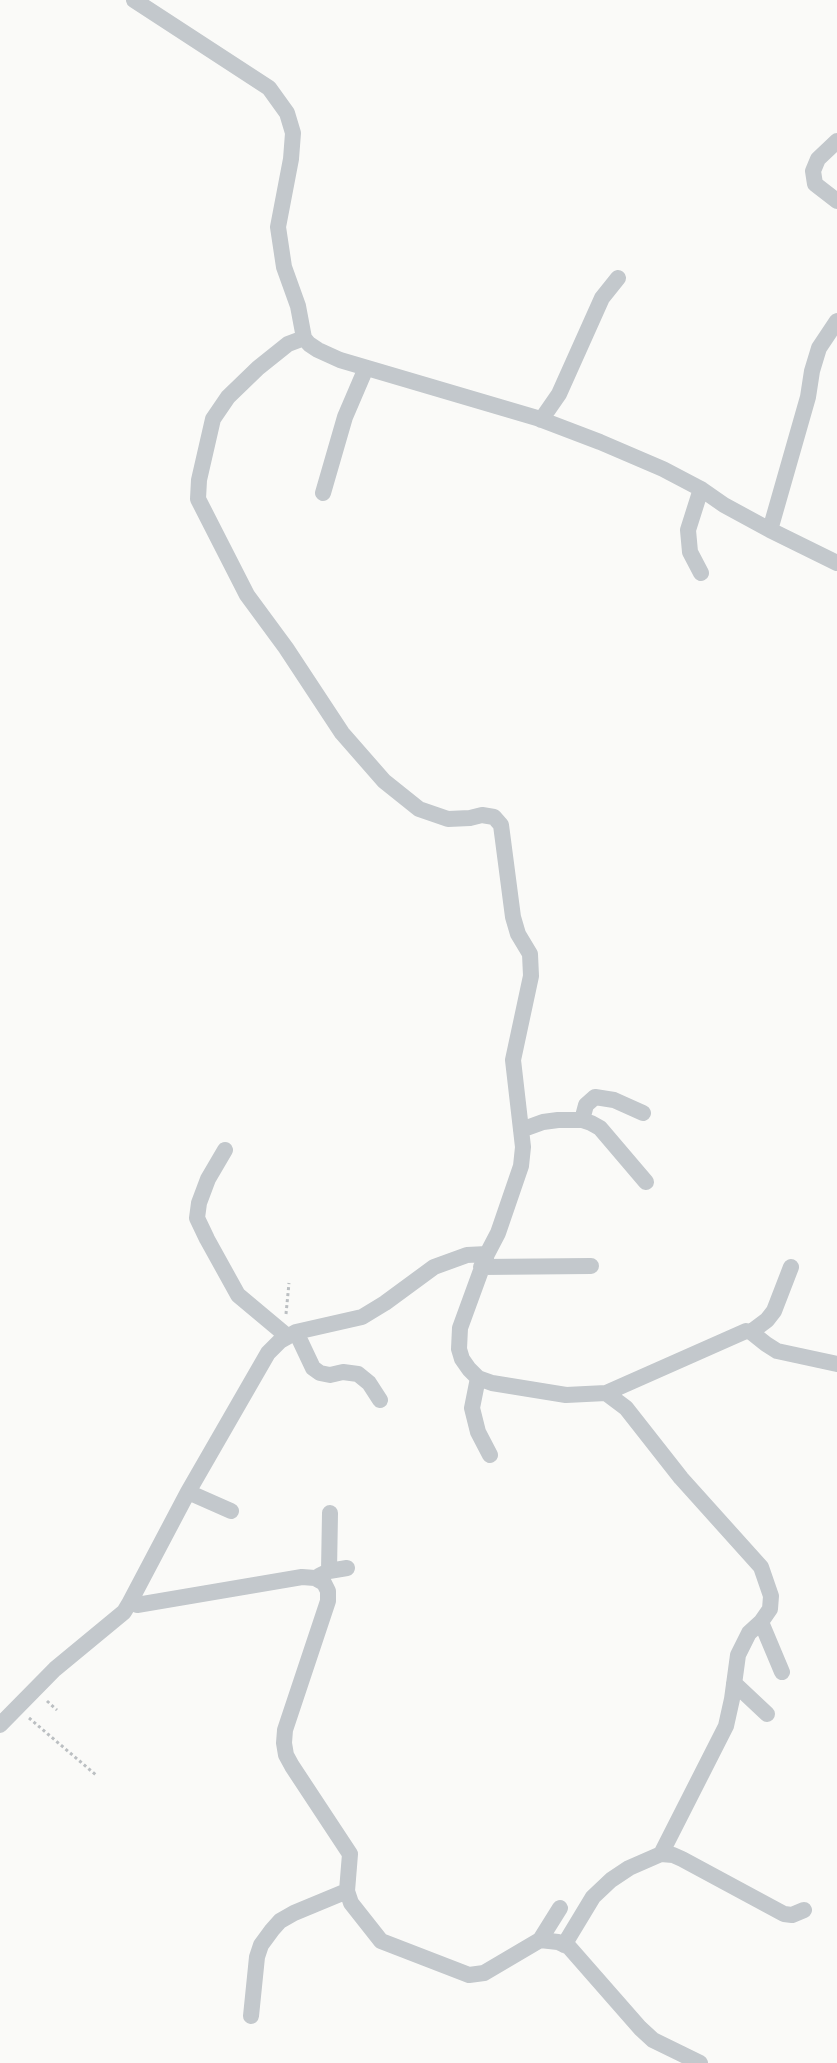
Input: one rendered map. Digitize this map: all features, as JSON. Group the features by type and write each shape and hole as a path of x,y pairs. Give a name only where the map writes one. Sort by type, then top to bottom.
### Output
{"street":[{"path":"134,0 268,88 287,113 293,133 291,159 278,227 284,267 298,306 304,338 318,350 366,368 541,420 600,442 663,469 770,530 837,563"},
{"path":"837,141 818,159 813,171 815,184 837,201"},
{"path":"541,420 559,394 602,298 618,278"},
{"path":"770,530 808,397 819,348 837,321"},
{"path":"304,338 288,344 258,368 228,397 213,419 198,499 247,595 286,648 342,733 384,781 419,809 448,819 482,815 494,818 501,825 513,917 518,934 530,954 531,976 513,1060 523,1147 520,1166 498,1233 484,1261 460,1328 459,1349 462,1359 478,1378 492,1383 566,1395 606,1393 741,1332 751,1332 767,1320 774,1311 791,1267"},
{"path":"323,493 345,417 366,368"},
{"path":"701,489 688,530 690,552 701,573"},
{"path":"582,1120 586,1105 595,1097 614,1100 643,1113"},
{"path":"521,1130 543,1122 582,1120 600,1128 646,1182"},
{"path":"225,1150 208,1179 199,1203 197,1218 238,1295 287,1332 313,1368 320,1373 330,1375 343,1372 358,1374 369,1383 380,1400"},
{"path":"0,1724 55,1669 124,1612 188,1492 268,1353 287,1332 362,1317 434,1267 467,1255 477,1253 484,1261 591,1266"},
{"path":"751,1332 777,1351 837,1364"},
{"path":"478,1378 472,1408 478,1432 490,1455"},
{"path":"606,1393 627,1408 681,1478 761,1568 771,1596 770,1609 749,1633 738,1655 726,1726 662,1854"},
{"path":"188,1492 231,1511"},
{"path":"330,1513 322,1575 328,1591 328,1601 285,1730 284,1743 286,1755 292,1766 350,1854 347,1891 351,1903 381,1941 469,1975 484,1973 540,1940 560,1908"},
{"path":"130,1602 137,1605 302,1576 322,1575 346,1568"},
{"path":"761,1622 782,1672"},
{"path":"734,1683 767,1714"},
{"path":"564,1945 593,1897 611,1880 629,1868 662,1854 682,1859 784,1914 792,1915 804,1910"},
{"path":"251,2016 257,1957 261,1945 272,1930 294,1913 347,1891"},
{"path":"540,1940 569,1947 653,2040 700,2063"}],"path":[{"path":"287,1332 289,1283"},
{"path":"16,1707 96,1775"}]}
